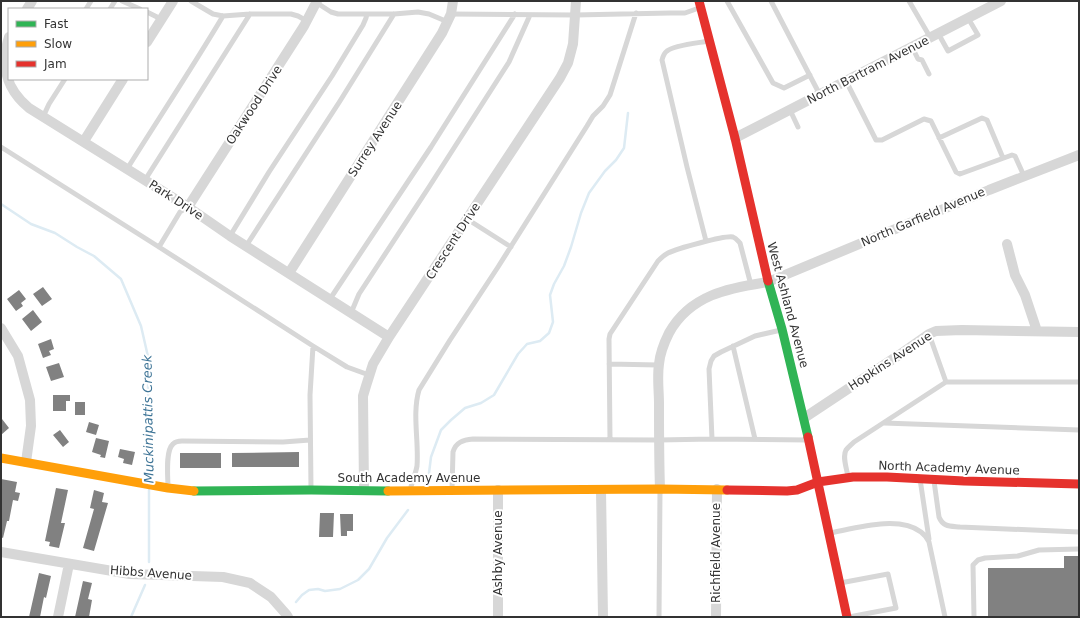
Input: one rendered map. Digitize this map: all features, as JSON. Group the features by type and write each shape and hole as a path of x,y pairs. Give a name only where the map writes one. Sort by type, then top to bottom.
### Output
{"street":[{"path":"148,40 173,1"},
{"name":"Surrey Avenue","path":"289,273 442,33 450,18 453,1"},
{"name":"Crescent Drive","path":"364,490 363,396 373,364 389,337 568,64 573,44 576,1"},
{"name":"North Bartram Avenue","path":"735,138 1001,1"},
{"name":"Oakwood Drive","path":"188,207 307,21 317,2"},
{"name":"West Ashland Avenue","path":"700,4 735,138 768,282 782,329 804,418 839,583 848,617"},
{"name":"Park Drive","path":"8,40 4,50 2,65 6,80 20,100 43,117 84,141 188,207 230,236 389,337"},
{"path":"84,141 122,80"},
{"name":"North Garfield Avenue","path":"660,489 658,365 665,341 680,316 690,308 712,295 768,282 989,190 1079,155"},
{"path":"1007,244 1015,275 1025,296 1037,331"},
{"path":"1,328 18,356 30,400 32,426 26,462"},
{"name":"Hopkins Avenue","path":"804,418 929,334 936,331 1079,332"},
{"name":"South Academy Avenue","path":"1,458 190,491 660,489 797,490 818,482"},
{"name":"North Academy Avenue","path":"818,482 848,478 887,477 934,480 1079,484"},
{"name":"Richfield Avenue","path":"716,489 716,617"},
{"name":"Ashby Avenue","path":"498,490 498,617"},
{"path":"601,490 603,617"},
{"name":"Hibbs Avenue","path":"1,552 130,574 223,577 250,583 271,598 288,617"},
{"path":"58,617 68,564"}],"lane":[{"path":"122,1 138,8"},
{"path":"191,1 213,14 223,16 250,14 291,14 307,21"},
{"path":"727,1 773,83 784,88 810,76"},
{"path":"771,1 820,94"},
{"path":"909,1 948,51 978,35 968,18"},
{"path":"317,2 331,12 338,14 394,14 418,12 450,18 515,14 636,14 685,12 700,4"},
{"path":"148,12 161,19"},
{"path":"145,180 250,14"},
{"path":"230,236 269,172 332,76 363,25 367,14"},
{"path":"246,246 394,14"},
{"path":"330,300 431,147 515,14"},
{"path":"410,491 417,467 416,417 418,390 511,247 593,116 607,101 622,60 636,14"},
{"path":"352,313 359,294 367,281 509,62 530,15"},
{"path":"127,169 223,16"},
{"path":"706,241 662,60 664,54 668,50 710,40"},
{"path":"912,47 918,59 922,60 929,74"},
{"path":"43,117 49,104 64,80"},
{"path":"846,81 876,140 882,140 924,119 931,121 956,172 960,174 1012,155 1015,156 1024,176"},
{"path":"790,110 798,127"},
{"path":"939,138 982,118 987,120 1003,158"},
{"path":"1,147 313,346 347,367 369,375"},
{"path":"159,247 180,212 188,207"},
{"path":"467,219 511,247"},
{"path":"610,440 610,334 658,261 669,252 706,241 733,237 740,243 751,285"},
{"path":"712,439 709,369 714,356 755,336 782,329"},
{"path":"929,334 946,382"},
{"path":"311,490 310,394 313,346"},
{"path":"733,346 755,439"},
{"path":"609,364 658,365"},
{"path":"848,478 845,460 847,448 946,382 1079,382"},
{"path":"884,423 1079,430"},
{"path":"168,488 168,455 170,448 174,443 182,441 283,442 310,440"},
{"path":"452,491 453,452 458,443 464,440 809,440"},
{"path":"920,479 929,542 945,617"},
{"path":"934,480 939,517 941,522 946,526 1079,532"},
{"path":"658,617 660,489"},
{"path":"829,533 878,524 894,523 917,529 923,533 929,542"},
{"path":"974,617 973,565 978,560 985,558 1018,556 1039,550 1079,549"},
{"path":"839,583 888,574 896,608 848,617"}],"building":[{"path":"43,287 52,299 42,306 33,294"},
{"path":"19,290 26,299 21,303 23,306 16,311 7,299"},
{"path":"33,310 42,322 31,331 22,319"},
{"path":"51,339 54,349 49,351 51,355 43,358 38,344"},
{"path":"59,363 64,377 51,381 46,367"},
{"path":"53,395 70,395 70,401 66,401 66,411 53,411"},
{"path":"75,402 85,402 85,415 75,415"},
{"path":"2,419 9,428 1,435 1,420"},
{"path":"89,422 99,425 96,435 86,432"},
{"path":"60,430 69,442 63,447 53,435"},
{"path":"96,438 109,441 105,458 92,452"},
{"path":"120,449 135,452 132,465 123,463 124,459 118,457"},
{"path":"299,452 299,467 232,467 232,453"},
{"path":"180,453 221,453 221,468 180,468"},
{"path":"1,479 17,482 15,492 20,493 18,501 13,500 9,521 7,521 3,538 1,537"},
{"path":"56,488 68,490 61,523 65,523 59,548 49,546 50,542 45,541"},
{"path":"94,490 104,493 102,502 108,503 94,551 83,548 94,509 90,508"},
{"path":"320,513 334,513 333,537 319,537"},
{"path":"340,514 353,514 353,531 347,531 347,536 341,536"},
{"path":"1064,556 1079,556 1079,617 988,617 988,568 1064,568"},
{"path":"39,573 51,576 46,598 44,597 40,617 29,617"},
{"path":"83,581 92,583 88,599 92,600 89,617 75,617"}],"waterway":[{"path":"428,481 431,457 441,430 465,408 481,403 494,395 518,354 527,344 540,341 549,333 553,322 550,295 564,266 589,193 624,148 628,113"},
{"name":"Muckinipattis Creek","path":"1,204 31,224 55,233 94,256 121,279 141,326 149,361 149,481"},
{"name":"Muckinipattis Creek","path":"149,490 149,562"},
{"path":"296,602 309,590 318,589 325,591 340,589 358,580 369,569 387,538 408,510"},
{"name":"Muckinipattis Creek","path":"131,617 145,585"}],"traffic: fast":[{"path":"768,281 782,329 808,437"},
{"path":"194,491 388,491"}],"traffic: slow":[{"path":"1,458 168,488 194,491"},
{"path":"388,491 727,490"}],"traffic: jam":[{"path":"699,1 735,138 768,281"},
{"path":"808,437 847,617"},
{"path":"727,490 797,490 818,482 853,477 1079,484"}]}
